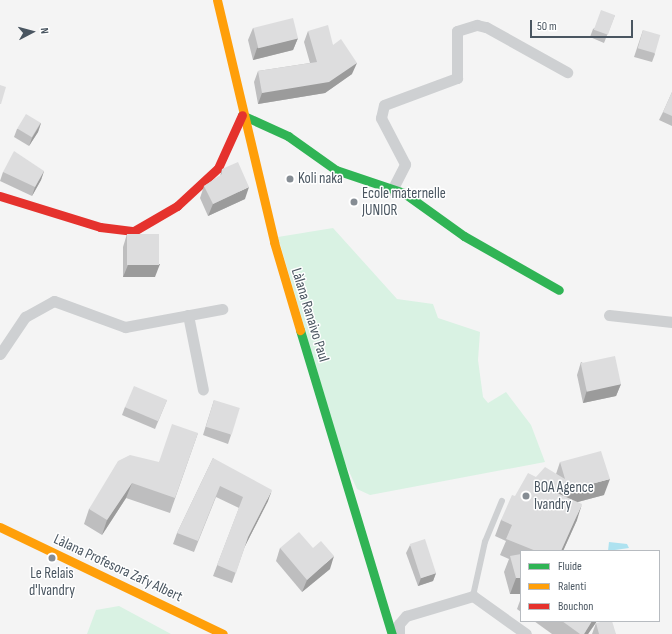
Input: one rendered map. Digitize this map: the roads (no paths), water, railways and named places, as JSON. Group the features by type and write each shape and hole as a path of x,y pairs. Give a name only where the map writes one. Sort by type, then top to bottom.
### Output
{"street":[{"name":"Làlana Ranaivo Paul","path":"217,0 242,115 274,242 392,634"},
{"path":"392,190 405,164 382,118 384,105 457,78 457,31 477,25 486,27 567,72"},
{"path":"0,196 100,227 134,230 176,206 218,168 242,115 288,136 336,170 404,193 511,265 559,290"},
{"path":"0,354 25,317 54,301 125,327 222,309"},
{"path":"188,315 203,390"},
{"path":"609,315 672,322"},
{"name":"Làlana Profesora Zafy Albert","path":"0,528 223,634"},
{"path":"399,634 399,624 406,616 473,596 526,634"}],"lane":[{"path":"473,596 485,542 502,501"}],"water":[{"path":"609,542 627,544 629,548 615,550 608,550"}],"place":[{"name":"Koli naka","path":"290,179"},
{"name":"Ecole maternelle JUNIOR","path":"354,202"},
{"name":"BOA Agence Ivandry","path":"526,496"},
{"name":"Le Relais d'Ivandry","path":"52,558"}]}
